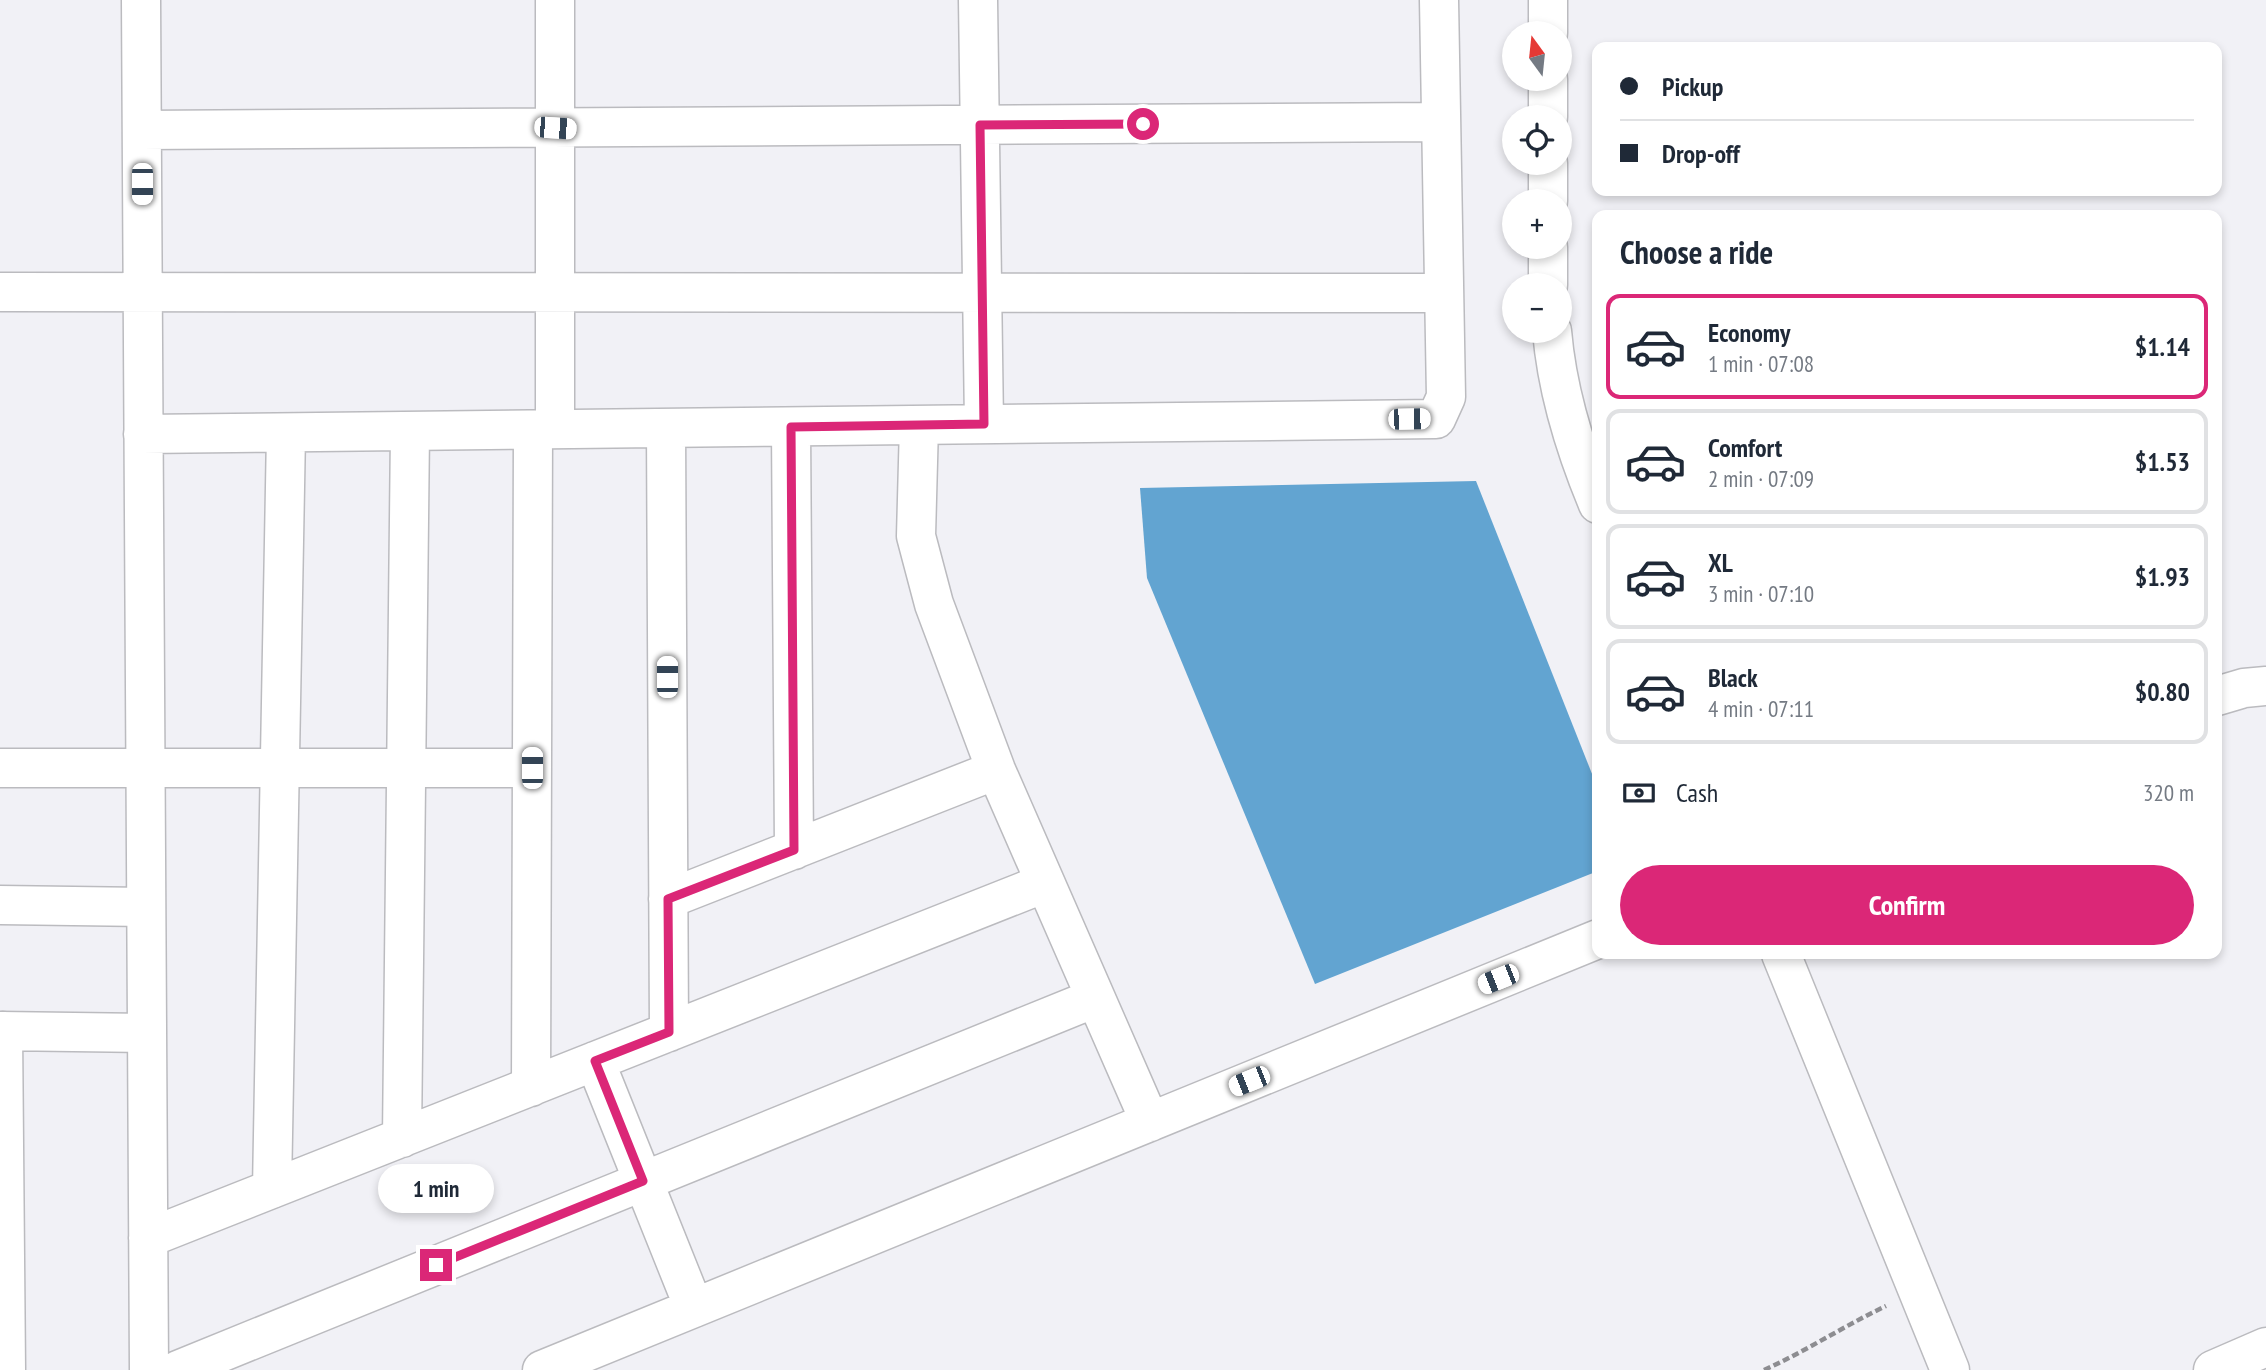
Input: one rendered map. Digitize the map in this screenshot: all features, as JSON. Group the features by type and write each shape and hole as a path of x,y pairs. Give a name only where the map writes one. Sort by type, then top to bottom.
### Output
{"street":[{"path":"141,0 149,1370"},
{"path":"531,1087 532,768 544,430 555,292 555,0"},
{"path":"978,0 984,424"},
{"path":"143,435 1436,419 1446,397 1439,0"},
{"path":"1548,0 1548,21"},
{"path":"142,130 1441,122"},
{"path":"0,292 1444,293"},
{"path":"1553,343 1555,368 1581,464 1592,490"},
{"path":"919,425 916,536 939,615 996,770 1150,1122"},
{"path":"791,427 794,850"},
{"path":"666,428 669,1032"},
{"path":"402,1138 410,431"},
{"path":"272,1189 286,433"},
{"path":"2222,695 2244,688 2266,686"},
{"path":"0,768 532,768"},
{"path":"668,899 996,770"},
{"path":"148,1238 1045,883"},
{"path":"0,905 146,907"},
{"path":"542,1370 1592,941"},
{"path":"1783,959 1950,1370"},
{"path":"178,1370 1095,998"},
{"path":"6,1370 1,1031 147,1033"},
{"path":"595,1061 694,1308"},
{"path":"2213,1370 2266,1347"}],"path":[{"path":"1764,1370 1802,1353 1843,1328 1918,1291"}],"water":[{"path":"1476,481 1592,774 1592,873 1315,984 1147,578 1140,488"}],"route":[{"path":"436,1265 643,1181 595,1061 669,1032 668,899 794,850 791,427 984,424 980,125 1143,124"}]}
